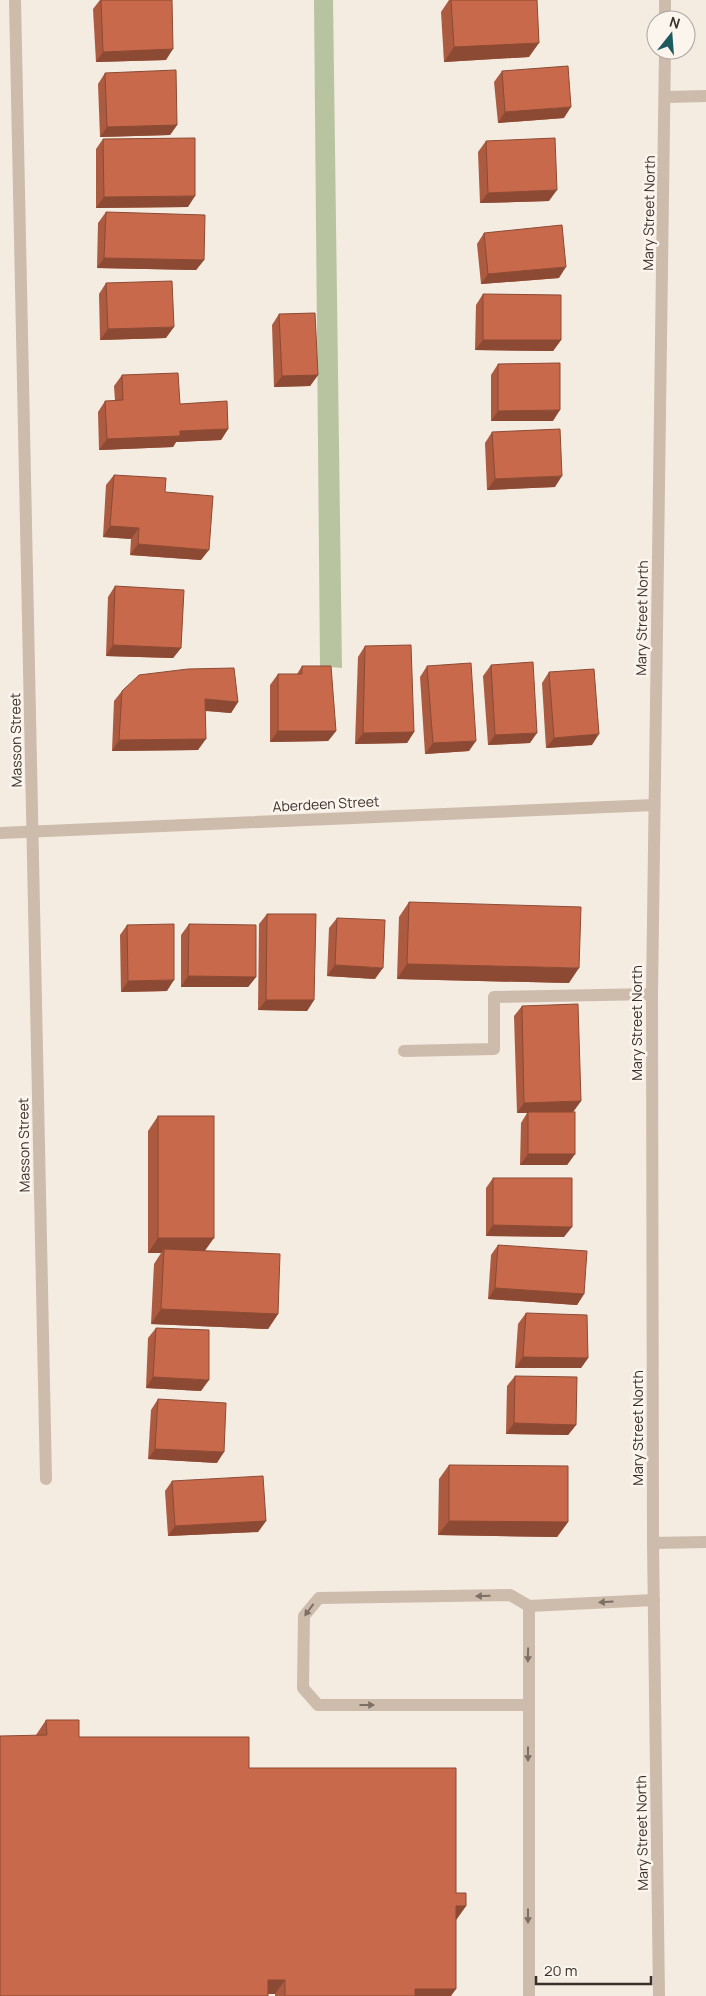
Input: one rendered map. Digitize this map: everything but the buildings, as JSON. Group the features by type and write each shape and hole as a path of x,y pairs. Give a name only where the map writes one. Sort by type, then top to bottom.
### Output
{"street":[{"name":"Masson Street","path":"15,0 46,1479"},
{"name":"Mary Street North","path":"659,1996 653,1543 652,994 666,60"},
{"path":"666,97 706,96"},
{"name":"Aberdeen Street","path":"0,833 654,805"},
{"path":"404,1051 494,1049 494,998 652,994"},
{"path":"653,1543 706,1542"},
{"path":"527,1705 318,1705 303,1688 304,1616 319,1598 510,1595 529,1606 654,1600"},
{"path":"529,1606 527,1705 529,1996"}],"green space":[{"path":"314,0 333,0 342,668 320,666"}]}
